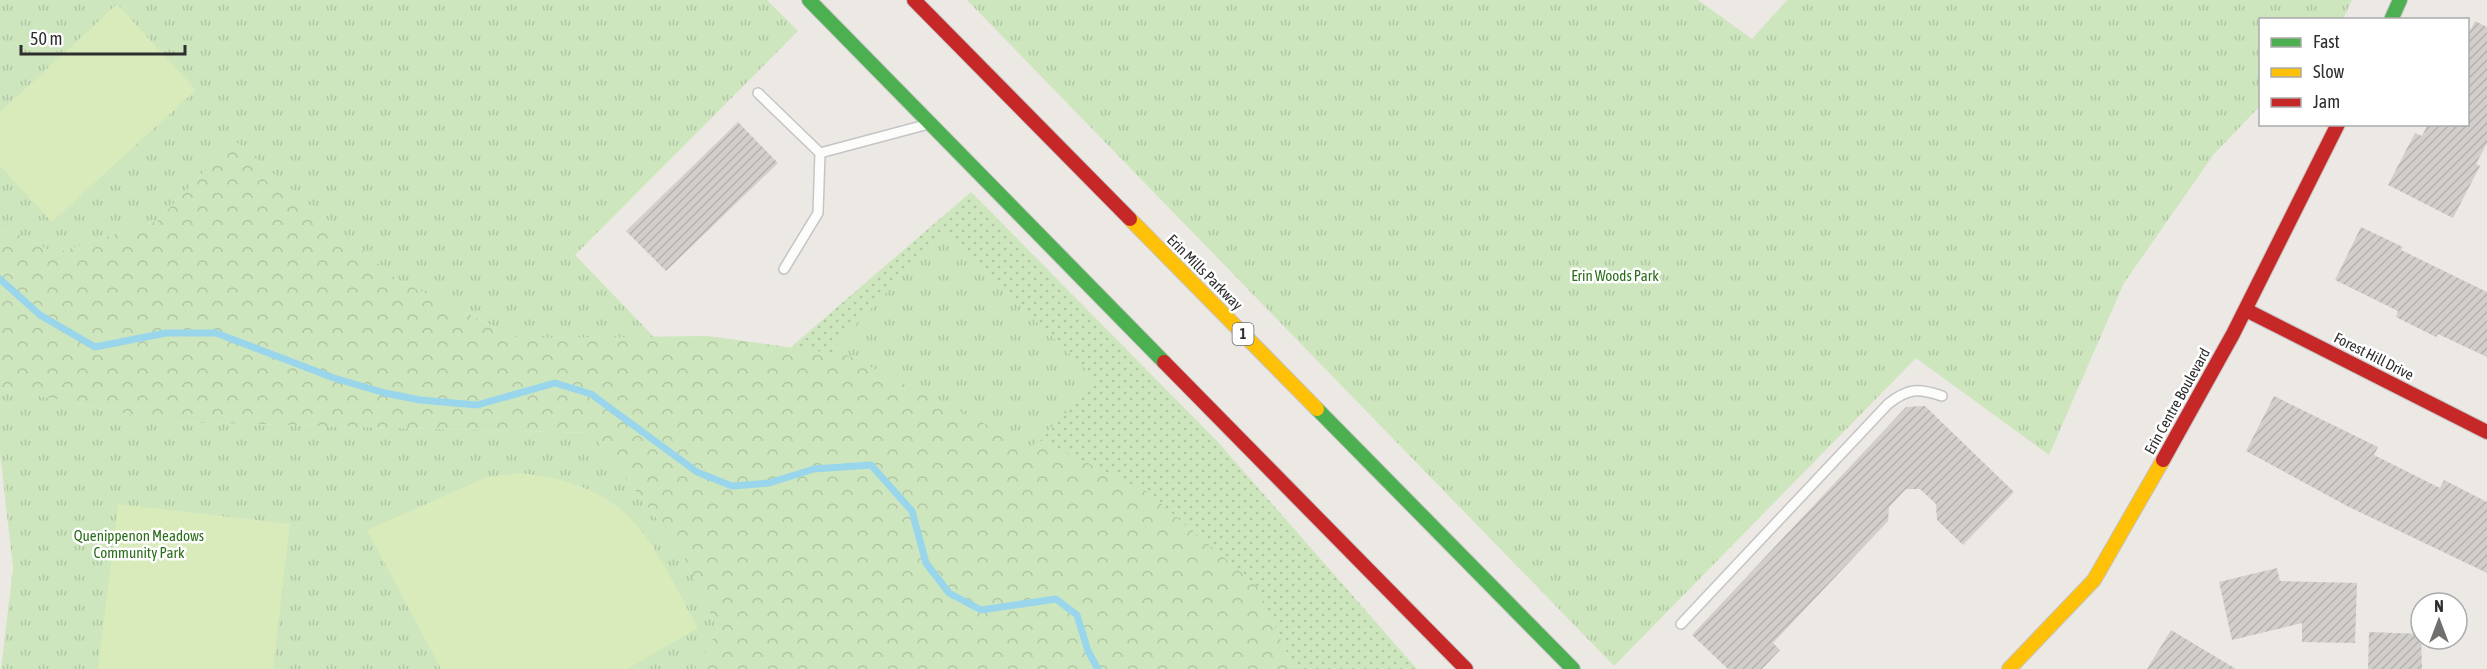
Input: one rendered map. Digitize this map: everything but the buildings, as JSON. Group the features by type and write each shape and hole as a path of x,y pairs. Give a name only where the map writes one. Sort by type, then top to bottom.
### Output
{"main road":[{"path":"809,0 1466,669"},
{"name":"Erin Mills Parkway","path":"914,0 1573,669"},
{"path":"2392,18 2400,0"},
{"name":"Erin Centre Boulevard","path":"2008,669 2094,580 2246,310 2337,126"},
{"name":"Forest Hill Drive","path":"2246,310 2487,432"}],"lane":[{"path":"758,93 820,153 818,213 784,269"},
{"path":"820,153 930,124"},
{"path":"1681,624 1888,404 1903,392 1924,390 1942,396"}],"green space":[{"path":"0,0 767,0 798,31 575,255 654,337 518,338 398,280 234,140 157,221 55,253 10,230 0,232"},
{"name":"Erin Woods Park","path":"967,0 1698,0 1752,39 1787,0 2352,0 2343,18 2259,18 2259,107 2214,154 2124,283 2049,455 1916,358 1614,666"},
{"path":"117,4 196,90 52,222 0,166 0,112"},
{"path":"234,140 398,280 518,338 708,336 868,358 1146,491 1257,586 1294,669 695,669 718,630 680,549 591,433 166,422 0,388 0,232 10,230 55,253 157,221"},
{"path":"971,192 1217,441 1417,669 1294,669 1257,586 791,347"},
{"path":"946,231 1098,382 1031,447 833,348"},
{"name":"Quenippenon Meadows Community Park","path":"0,388 166,422 591,433 680,549 718,630 695,669 1,669 13,568 0,453"},
{"path":"520,473 558,480 589,490 613,504 633,521 650,542 698,628 627,669 441,669 367,530 487,477"},
{"path":"118,504 290,524 273,669 98,669"}],"waterway":[{"path":"0,279 40,315 95,347 166,333 216,333 334,378 385,393 420,400 477,405 555,383 591,394 697,472 732,486 769,483 814,469 871,465 912,511 926,563 949,593 981,610 1056,599 1077,615 1088,651 1098,669"}],"traffic: fast":[{"path":"809,0 1164,362"},
{"path":"2392,18 2400,0"},
{"path":"1317,409 1573,669"}],"traffic: slow":[{"path":"1130,219 1317,409"},
{"path":"2009,669 2094,580 2163,460"}],"traffic: jam":[{"path":"914,0 1130,219"},
{"path":"2163,460 2233,334 2337,126"},
{"path":"2246,310 2487,432"},
{"path":"1164,362 1466,669"}]}
